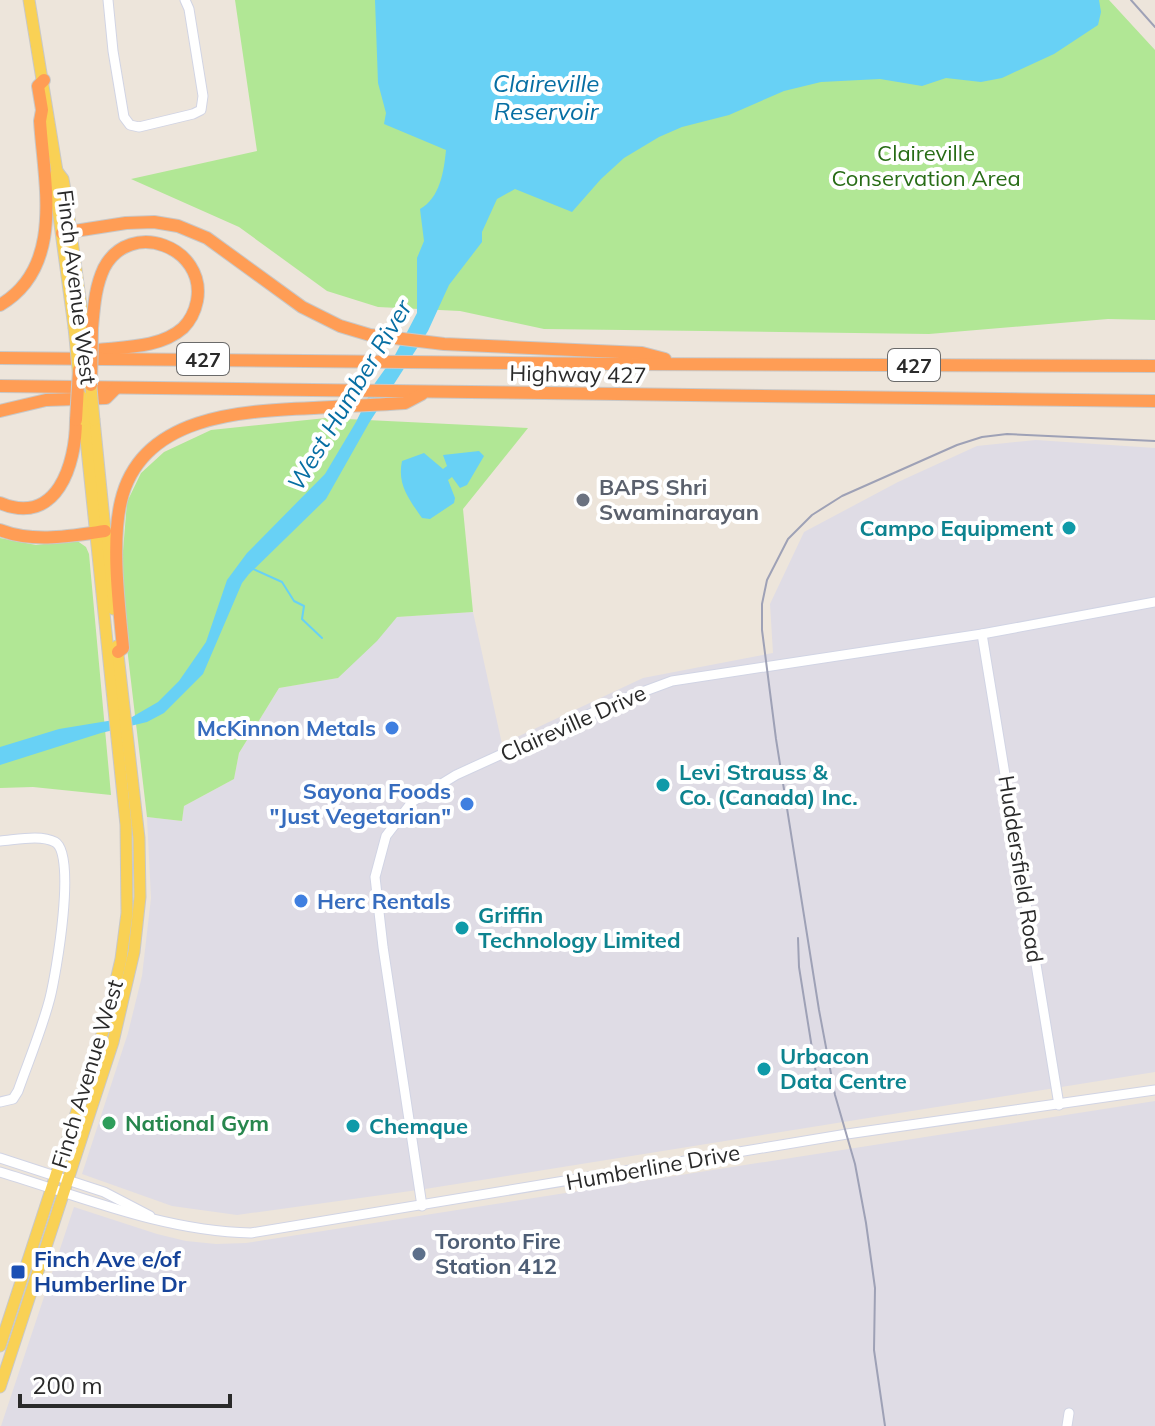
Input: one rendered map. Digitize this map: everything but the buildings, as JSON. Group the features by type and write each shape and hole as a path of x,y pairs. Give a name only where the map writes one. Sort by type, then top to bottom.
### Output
{"highway":[{"path":"0,305 11,299 26,283 39,261 44,244 46,214 40,121 42,110 38,86 44,80"},
{"path":"67,232 154,222 178,226 207,238 302,307 340,326 370,335 444,344 642,353 683,364"},
{"path":"51,358 159,341 182,328 192,316 198,293 197,278 187,259 167,245 150,241 129,245 117,252 105,266 84,328 91,385"},
{"name":"Highway 427","path":"0,358 1155,366"},
{"path":"0,503 12,508 34,507 50,499 70,469 85,420 79,370"},
{"name":"Highway 427","path":"0,386 1155,401"},
{"path":"0,411 46,400 106,398 116,388"},
{"path":"118,652 123,648 118,563 119,509 127,482 138,462 153,448 204,420 252,412 405,403 424,393"},
{"path":"0,530 32,537 100,532"}],"main road":[{"name":"Finch Avenue West","path":"29,0 57,171 63,179 62,197 84,328 79,370"},
{"name":"Finch Avenue West","path":"91,385 85,420 118,652 117,692"},
{"name":"Finch Avenue West","path":"0,1387 107,1019 121,959 128,878 123,754 100,532"},
{"name":"Finch Avenue West","path":"0,1346 58,1190"}],"street":[{"path":"108,0 124,117 130,125 139,127 201,110 203,96 185,0"},
{"name":"Claireville Drive","path":"422,1206 375,877 386,836 412,802 456,775 618,701 672,681 982,634 1155,602"},
{"name":"Huddersfield Road","path":"982,634 1059,1105"},
{"path":"0,841 46,839 56,842 62,849 64,860 63,918 50,998 18,1091 13,1099 0,1102"},
{"name":"Humberline Drive","path":"0,1172 128,1213 198,1230 251,1233 834,1136 1155,1090"},
{"name":"Humberline Drive","path":"0,1158 62,1177 139,1208 153,1218"},
{"path":"1067,1426 1069,1413"}],"shaded area":[{"path":"1036,440 1155,448 1155,1072 425,1189 237,1215 172,1206 82,1174 128,1033 142,976 151,898 147,817 182,821 184,806 234,779 239,753 279,688 338,678 397,617 473,612 502,744 643,678 773,653 770,604 804,532 898,482 977,446"},
{"path":"1155,1101 1155,1426 1,1426 74,1207 186,1241 246,1243"}],"green space":[{"name":"Claireville Conservation Area","path":"235,0 1109,0 1155,50 1155,320 1108,319 929,334 544,329 460,311 378,307 327,291 239,227 131,179 257,151"},
{"path":"326,418 528,428 463,509 473,612 397,617 338,678 279,688 239,753 234,779 184,806 182,821 147,817 124,622 122,563 127,502 141,473 164,452 211,430"},
{"path":"0,538 36,545 76,540 86,547 111,795 33,787 0,788"}],"water":[{"name":"Claireville Reservoir","path":"375,0 1099,0 1101,12 1098,25 1054,54 1002,78 981,82 946,78 922,86 880,79 821,82 784,91 729,115 682,127 624,158 572,212 515,189 497,199 482,232 482,242 449,285 428,331 369,423 326,499 242,583 203,674 164,713 147,722 0,765 0,747 59,729 132,717 158,702 179,681 206,642 227,580 247,553 325,474 417,313 417,258 424,241 420,209 436,191 446,150 384,124 386,113 378,83"},
{"path":"479,451 484,456 467,485 460,488 452,477 448,480 454,503 430,519 422,518 403,485 402,461 424,453 443,469 447,466 443,455"}],"waterway":[{"path":"251,568 282,582 294,601 304,606 302,619 322,638"}],"railway":[{"path":"1131,0 1155,27"},
{"path":"885,1426 874,1350 875,1288 866,1223 855,1164 835,1095 819,1010 776,739 762,630 762,604 767,580 788,539 812,515 842,496 957,445 982,437 1007,434 1155,441"},
{"path":"798,938 799,967 819,1092"}],"place":[{"name":"BAPS Shri Swaminarayan","path":"583,500"},
{"name":"Campo Equipment","path":"1069,528"},
{"name":"McKinnon Metals","path":"392,728"},
{"name":"Levi Strauss & Co. (Canada) Inc.","path":"663,785"},
{"name":"Sayona Foods \"Just Vegetarian\"","path":"467,804"},
{"name":"Herc Rentals","path":"301,901"},
{"name":"Griffin Technology Limited","path":"462,928"},
{"name":"Urbacon Data Centre","path":"764,1069"},
{"name":"National Gym","path":"109,1123"},
{"name":"Chemque","path":"353,1126"},
{"name":"Toronto Fire Station 412","path":"419,1254"},
{"name":"Finch Ave e/of Humberline Dr","path":"18,1272"}],"water label":[{"name":"West Humber River","path":"349,395"}]}
